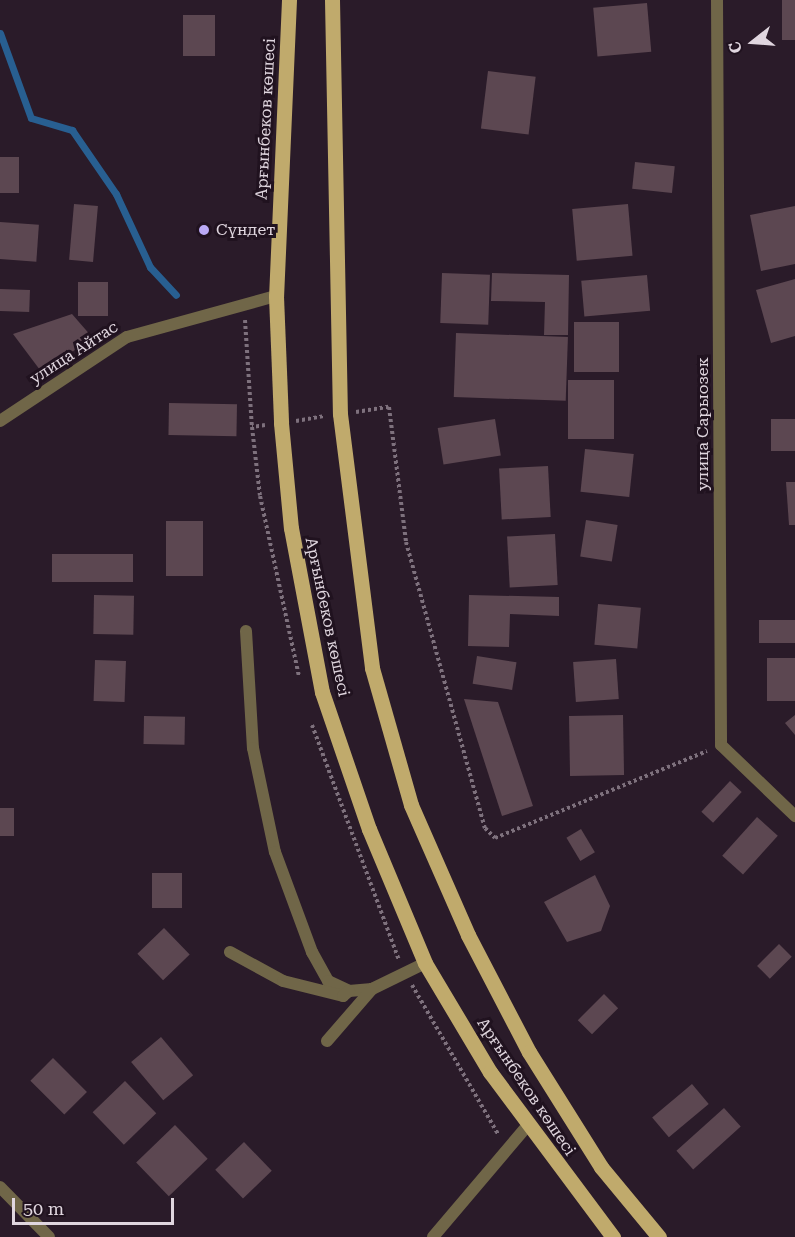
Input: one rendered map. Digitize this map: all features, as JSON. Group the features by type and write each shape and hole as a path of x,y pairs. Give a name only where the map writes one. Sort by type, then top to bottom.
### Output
{"main road":[{"name":"Арғынбеков көшесі","path":"290,0 276,296 280,423 291,528 322,692 369,829 425,963 528,1125 614,1237"},
{"name":"Арғынбеков көшесі","path":"332,0 340,414 372,668 411,805 529,1052 601,1167 659,1237"}],"street":[{"name":"улица Сарыозек","path":"717,0 721,746"},
{"name":"улица Айтас","path":"0,421 128,337 276,296"},
{"path":"246,631 253,748 275,852 312,952 328,981 349,992"},
{"path":"721,746 795,816"},
{"path":"230,952 283,981 343,996 349,992 372,989 425,963"},
{"path":"327,1041 372,989"},
{"path":"433,1237 528,1125"},
{"path":"0,1187 49,1237"}],"path":[{"path":"244,305 252,427 270,561 301,686"},
{"path":"252,427 389,407 406,542 485,828 495,838 721,746"},
{"path":"310,718 325,772 405,973 507,1149"}],"building":[{"path":"782,0 795,0 795,40 782,40"},
{"path":"647,3 651,52 597,57 593,8"},
{"path":"183,15 215,15 215,56 183,56"},
{"path":"488,71 536,77 529,134 481,129"},
{"path":"0,157 19,157 19,193 0,193"},
{"path":"635,162 675,166 672,193 632,189"},
{"path":"74,204 98,206 93,262 69,260"},
{"path":"628,204 633,256 577,261 572,209"},
{"path":"795,206 795,264 761,271 750,215"},
{"path":"0,222 39,225 36,262 0,259"},
{"path":"442,273 490,275 488,325 440,323"},
{"path":"492,273 569,275 568,335 544,335 545,302 491,301"},
{"path":"647,275 650,311 584,317 581,281"},
{"path":"795,279 795,336 771,343 756,290"},
{"path":"78,282 108,282 108,316 78,316"},
{"path":"0,289 30,290 29,312 0,311"},
{"path":"72,314 92,337 43,374 13,334"},
{"path":"574,322 619,322 619,372 574,372"},
{"path":"456,333 568,337 566,401 454,397"},
{"path":"568,380 614,380 614,439 568,439"},
{"path":"169,403 237,404 236,436 168,435"},
{"path":"495,419 501,456 444,465 438,428"},
{"path":"771,419 795,419 795,451 771,451"},
{"path":"585,449 634,454 629,497 581,492"},
{"path":"548,466 551,517 502,519 499,469"},
{"path":"786,482 795,482 795,525 789,525"},
{"path":"586,520 618,525 612,562 580,557"},
{"path":"166,521 203,521 203,576 166,576"},
{"path":"555,534 558,585 510,587 507,537"},
{"path":"52,554 133,554 133,582 52,582"},
{"path":"94,595 134,596 133,635 93,634"},
{"path":"469,595 559,597 559,616 510,614 509,647 468,646"},
{"path":"598,604 641,608 637,649 594,645"},
{"path":"759,620 795,620 795,643 759,643"},
{"path":"477,656 517,662 512,690 473,684"},
{"path":"767,658 795,658 795,701 767,701"},
{"path":"616,659 619,699 576,702 573,662"},
{"path":"95,660 126,661 125,702 94,701"},
{"path":"464,699 498,702 533,806 502,816"},
{"path":"623,715 624,775 570,776 569,716"},
{"path":"795,715 795,735 785,723"},
{"path":"144,716 185,717 185,745 144,744"},
{"path":"730,781 742,792 713,823 701,812"},
{"path":"0,808 14,808 14,836 0,836"},
{"path":"757,817 778,836 743,874 722,856"},
{"path":"581,829 595,852 580,861 566,838"},
{"path":"152,873 182,873 182,908 152,908"},
{"path":"595,875 610,906 601,931 567,942 544,902"},
{"path":"164,928 190,955 163,980 137,954"},
{"path":"779,944 792,957 770,979 757,966"},
{"path":"604,994 618,1008 592,1034 578,1020"},
{"path":"161,1037 193,1075 163,1100 131,1062"},
{"path":"53,1058 87,1092 64,1115 30,1081"},
{"path":"125,1081 156,1113 124,1145 93,1112"},
{"path":"692,1084 709,1104 669,1137 652,1117"},
{"path":"724,1108 741,1127 693,1169 676,1151"},
{"path":"175,1125 208,1159 169,1196 136,1163"},
{"path":"244,1142 272,1171 243,1199 215,1170"}],"waterway":[{"path":"0,33 31,118 72,130 116,194 150,267 176,295"}],"place":[{"name":"Сүндет","path":"204,230"}]}
